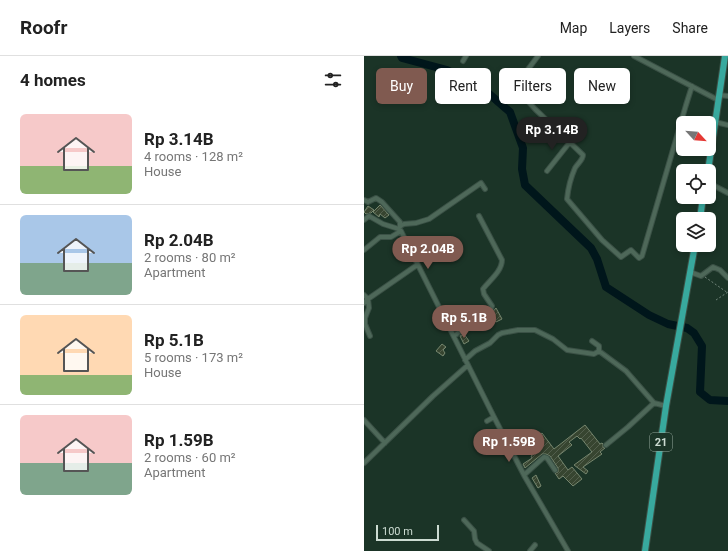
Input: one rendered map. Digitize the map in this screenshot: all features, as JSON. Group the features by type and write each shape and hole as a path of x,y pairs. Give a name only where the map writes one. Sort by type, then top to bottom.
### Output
{"highway":[{"path":"716,116 725,77 725,56"},
{"name":"21","path":"645,551 666,406 680,321 694,252"}],"street":[{"path":"463,61 466,56"},
{"path":"538,56 517,84 517,89 535,109 583,156 575,168 572,176 567,197 568,201 602,240 622,257 631,250 640,258 692,86"},
{"path":"634,56 643,58 692,86 719,98 728,96"},
{"path":"716,122 728,125"},
{"path":"547,171 570,142"},
{"path":"364,250 380,237 391,237 404,224 416,223 429,219 481,183 485,189"},
{"path":"716,187 728,193"},
{"path":"364,200 368,202 376,198 400,222 400,229 417,265 494,417 524,475 568,551"},
{"path":"364,220 369,216 383,224 400,229"},
{"path":"454,336 491,309 492,306 484,294 483,289 500,268 502,262 479,216"},
{"path":"364,303 417,265"},
{"path":"690,272 701,276 713,267 720,270 728,278"},
{"path":"364,295 368,299 370,308 365,318 365,324 370,336"},
{"path":"465,360 476,351 488,345 502,333 518,330 535,330 553,339 567,350 594,354 599,351"},
{"path":"592,340 598,346 599,351 626,371 654,403 666,406"},
{"path":"364,463 468,365"},
{"path":"606,445 654,403"},
{"path":"487,421 494,417"},
{"path":"364,420 385,443"},
{"path":"524,475 544,457 547,458 555,470"},
{"path":"464,520 474,531 477,543 489,551"},
{"path":"530,551 535,545"}],"path":[{"path":"703,275 728,293 716,300"}],"building":[{"path":"380,205 389,215 385,218 380,214 379,217 373,212"},
{"path":"368,206 374,210 371,213 366,214 364,212"},
{"path":"496,308 502,319 496,322 491,314"},
{"path":"464,334 469,341 464,344 460,336"},
{"path":"442,344 446,347 443,350 445,353 443,356 436,351"},
{"path":"585,425 605,448 600,452 602,454 583,467 588,471 586,474 574,465 592,452 581,438 580,439 577,436 569,442 572,445 558,456 568,470 572,467 582,479 573,486 563,476 559,479 555,473 558,472 558,468 550,456 546,454 542,454 525,468 523,464 532,458 531,456 538,451 532,441 542,433 554,449"},
{"path":"536,475 541,486 538,488 532,478"}],"waterway":[{"path":"401,56 402,58 447,70 480,86 510,112 523,148 522,169 525,185 591,248 597,259 606,287 649,315 668,324 687,328 694,333 702,346 700,392 710,400 728,401"}]}
